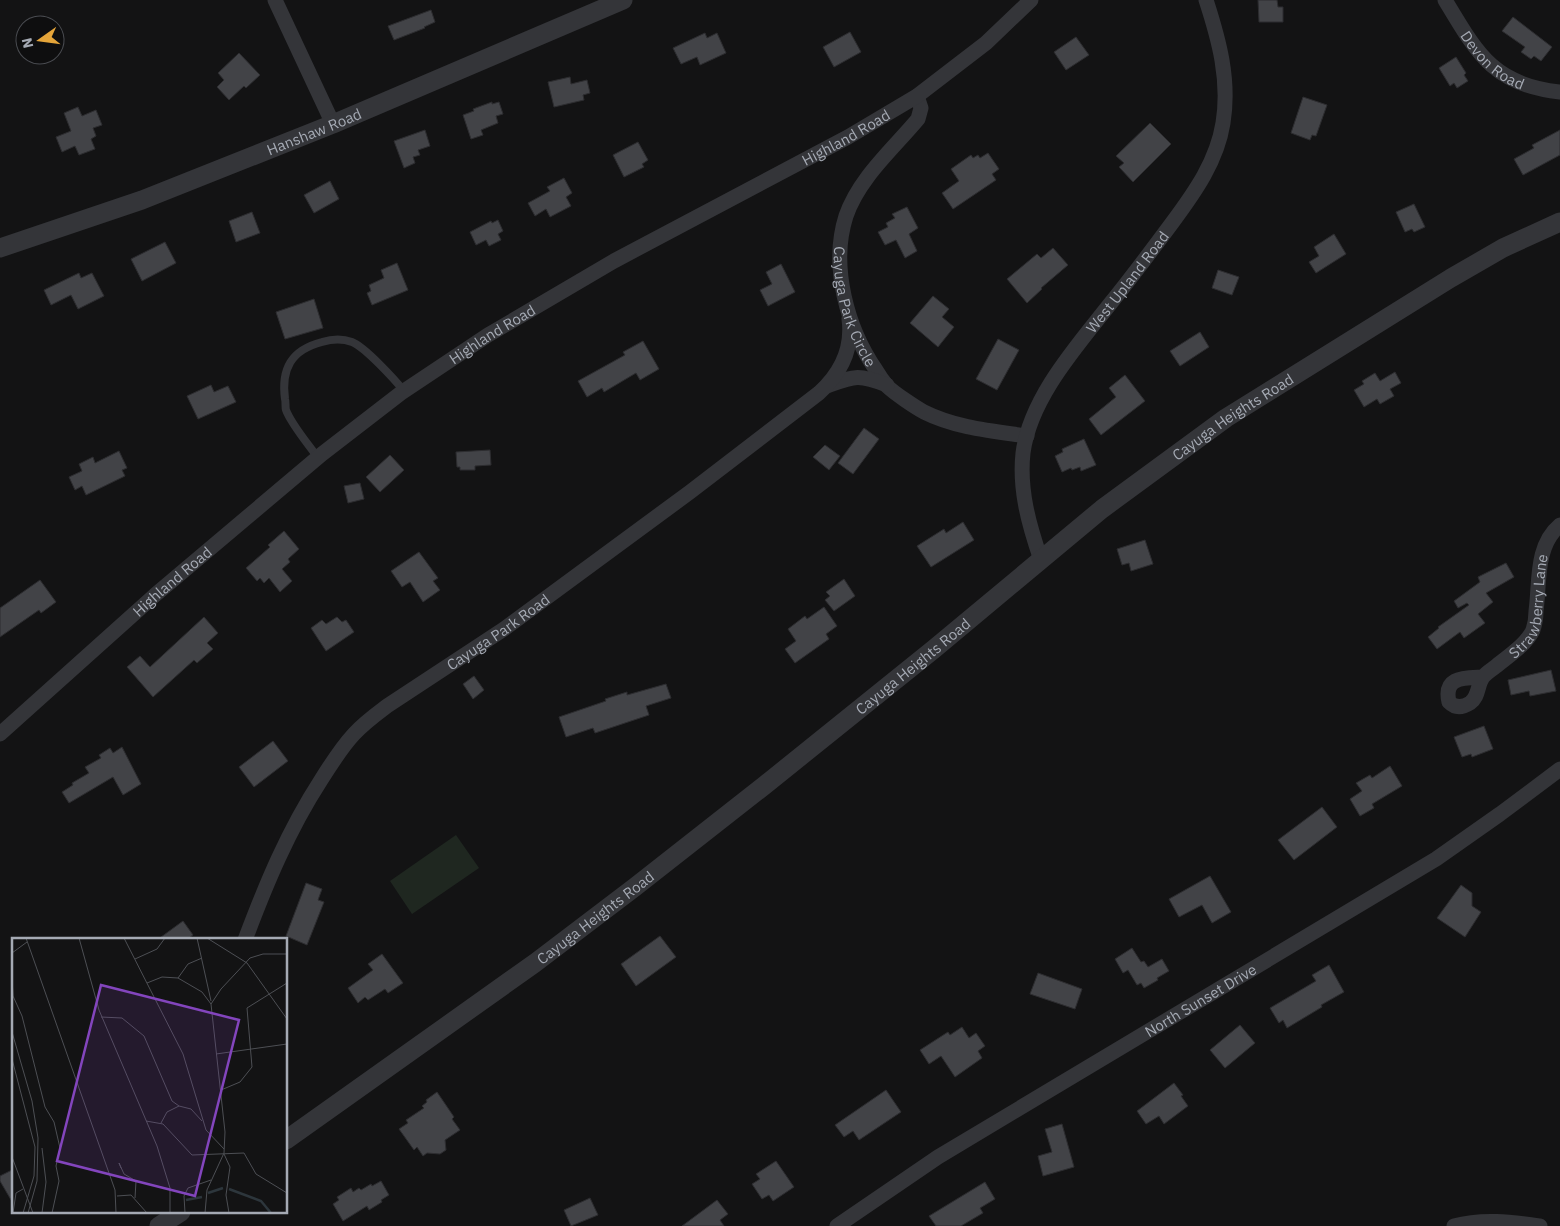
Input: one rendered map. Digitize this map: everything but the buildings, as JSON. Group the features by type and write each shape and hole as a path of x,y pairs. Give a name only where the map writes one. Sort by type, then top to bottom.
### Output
{"street":[{"path":"275,0 333,124"},
{"name":"Hanshaw Road","path":"0,248 142,200 333,124 623,0"},
{"name":"Highland Road","path":"0,734 155,596 318,458 404,391 488,334 614,261 848,136 918,96 986,43 1031,0"},
{"name":"West Upland Road","path":"1041,560 1030,530 1022,485 1023,452 1032,420 1046,390 1081,341 1193,195 1212,162 1223,125 1226,87 1224,68 1216,30 1206,0"},
{"name":"Devon Road","path":"1445,0 1474,47 1489,64 1508,78 1528,87 1560,92"},
{"name":"Cayuga Park Circle","path":"918,96 921,108 918,119 868,175 847,215 841,242 840,263 849,319 864,353 887,385 923,411 953,424 1026,436"},
{"name":"Cayuga Heights Road","path":"288,1139 535,963 620,899 865,705 1102,509 1226,418 1451,278 1503,248 1560,222"},
{"name":"Cayuga Park Road","path":"246,938 266,885 301,811 334,760 354,734 387,706 512,623 690,492 826,386 844,362 849,342 849,319"},
{"name":"Cayuga Park Road","path":"826,386 858,377 887,385"},
{"name":"Strawberry Lane","path":"1483,677 1528,639 1533,629 1538,600 1541,559 1551,534 1560,526"},
{"name":"North Sunset Drive","path":"837,1226 938,1157 1436,859 1560,769"},
{"path":"159,1226 178,1214"},
{"path":"1454,1226 1483,1221 1502,1221 1540,1226"}],"lane":[{"path":"318,458 286,410 284,375 289,364 299,352 316,343 335,339 353,342 392,376 404,391"}],"shaded area":[{"path":"456,835 479,868 412,914 390,881"}]}
